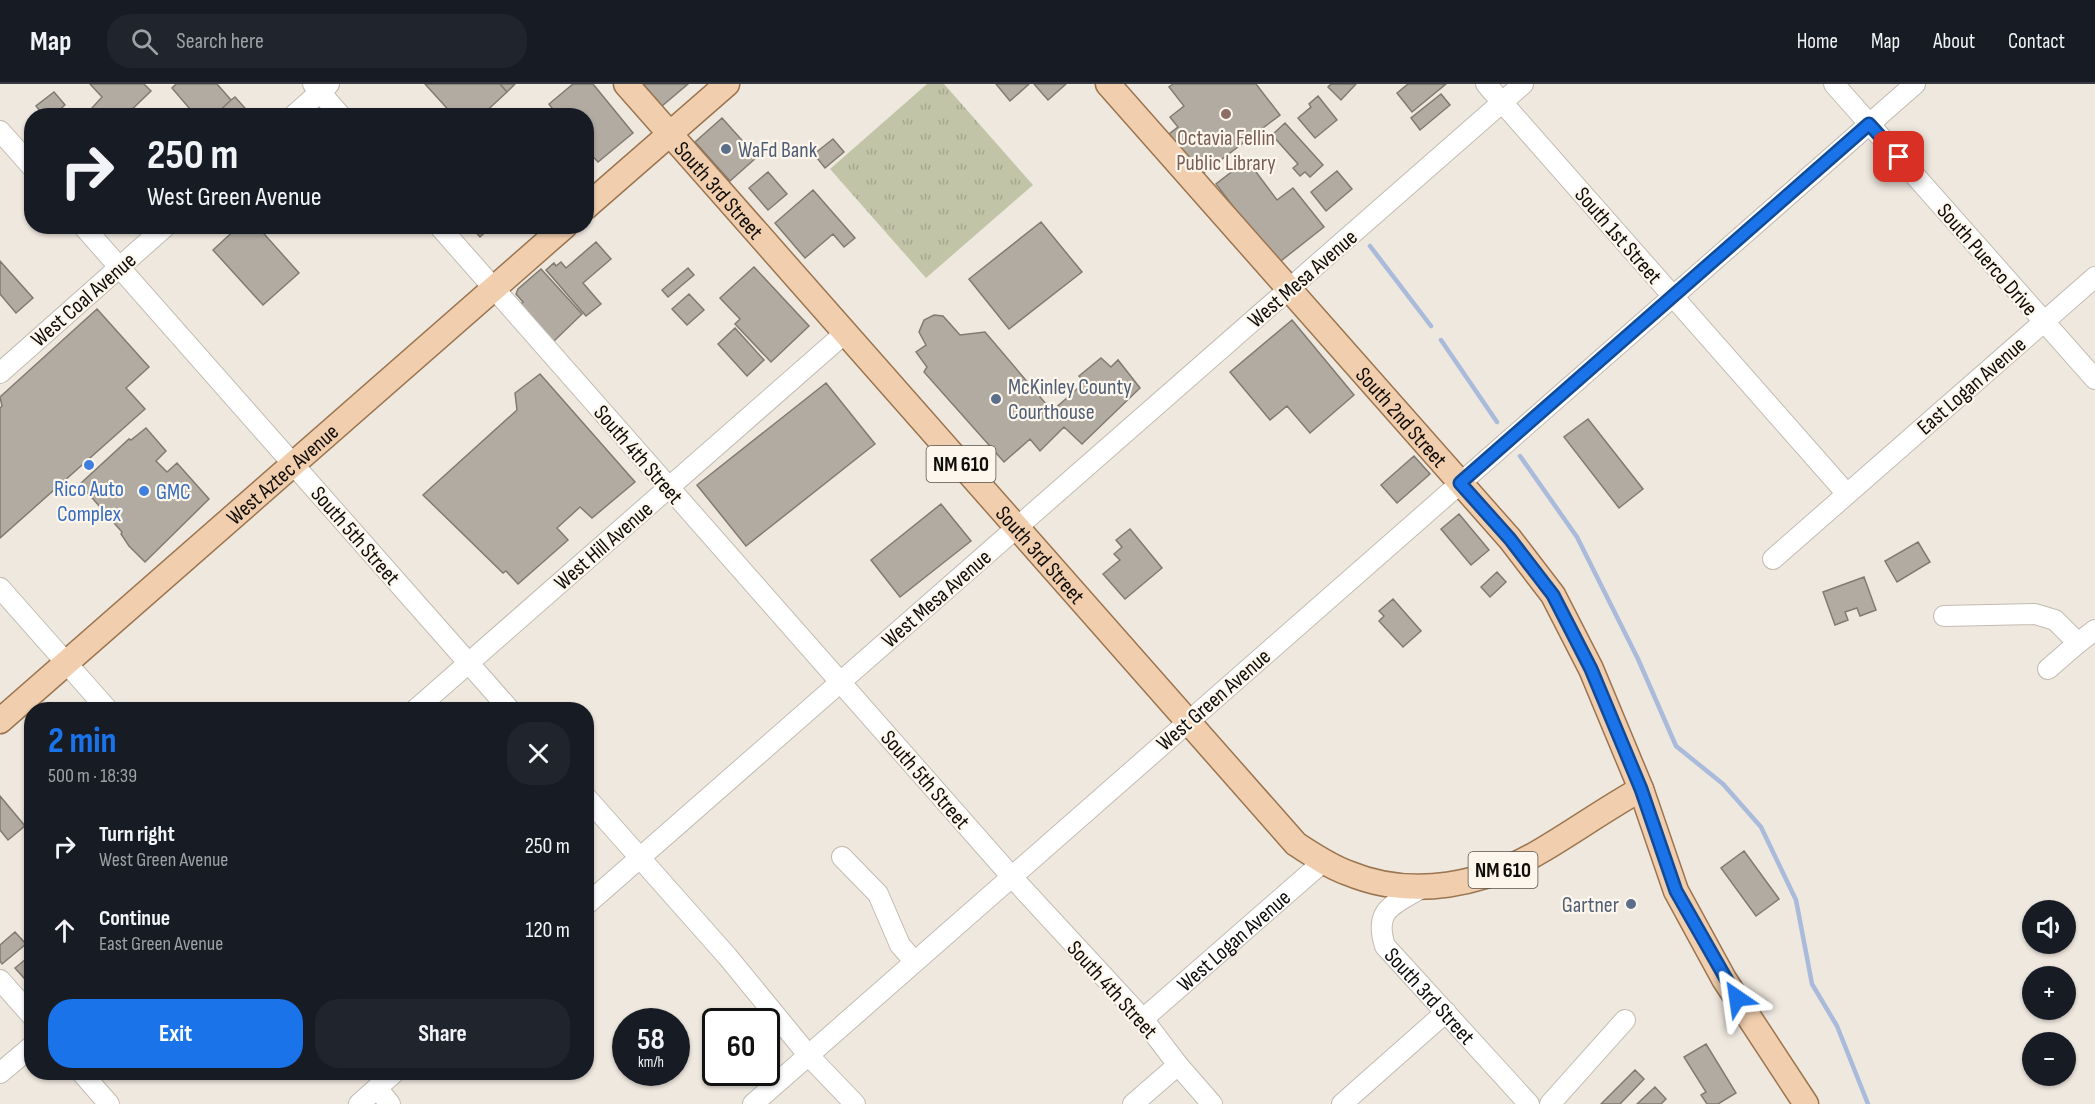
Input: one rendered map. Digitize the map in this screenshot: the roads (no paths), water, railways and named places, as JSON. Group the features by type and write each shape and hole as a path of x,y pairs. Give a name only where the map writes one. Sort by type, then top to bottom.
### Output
{"main road":[{"name":"South 3rd Street","path":"626,84 1296,844 1348,873 1377,882 1423,887"},
{"path":"594,200 727,84"},
{"name":"South 2nd Street","path":"1116,87 1289,289 1510,539 1553,595 1591,669 1641,789 1676,891 1724,979 1806,1104"},
{"name":"West Aztec Avenue","path":"0,721 556,234"},
{"name":"NM 610","path":"1423,887 1455,884 1500,871 1542,850 1641,789"}],"street":[{"name":"South 1st Street","path":"1486,84 1847,494"},
{"name":"West Mesa Avenue","path":"594,897 1523,84"},
{"name":"South Puerco Drive","path":"1834,84 2095,379"},
{"name":"West Green Avenue","path":"753,1104 1915,84"},
{"path":"301,108 321,87 335,108"},
{"path":"0,131 24,158"},
{"name":"South 5th Street","path":"90,234 503,702"},
{"name":"West Coal Avenue","path":"0,373 157,234"},
{"name":"South 4th Street","path":"446,234 840,682"},
{"name":"East Logan Avenue","path":"1773,559 2095,277"},
{"name":"West Hill Avenue","path":"424,702 845,333"},
{"path":"0,588 101,702"},
{"path":"1944,616 2035,614 2055,620 2078,644"},
{"path":"2048,669 2095,630"},
{"name":"South 5th Street","path":"840,682 1011,876"},
{"path":"594,806 726,956 809,1056 855,1104"},
{"path":"843,857 878,894 900,945 914,961"},
{"name":"West Logan Avenue","path":"1143,1019 1324,861"},
{"name":"South 4th Street","path":"1011,876 1143,1019 1178,1065 1212,1104"},
{"name":"South 3rd Street","path":"1423,887 1386,912 1381,920 1380,932 1385,946 1529,1104"},
{"path":"0,980 24,1007"},
{"path":"1341,1104 1446,1012"},
{"path":"1550,1104 1625,1020"},
{"path":"0,1073 24,1053"},
{"path":"1133,1104 1178,1065"},
{"path":"88,1080 109,1104"},
{"path":"359,1104 386,1080"},
{"path":"377,1088 390,1104"}],"waterway":[{"path":"1370,246 1431,326"},
{"path":"1441,340 1497,422"},
{"path":"1520,456 1577,537 1638,659 1676,746 1723,784 1761,827 1796,900 1812,984 1837,1026 1868,1104"}],"place":[{"name":"Octavia Fellin Public Library","path":"1226,114"},
{"name":"WaFd Bank","path":"726,149"},
{"name":"McKinley County Courthouse","path":"996,399"},
{"name":"Rico Auto Complex","path":"89,465"},
{"name":"GMC","path":"144,491"},
{"name":"Gartner","path":"1631,904"}]}
